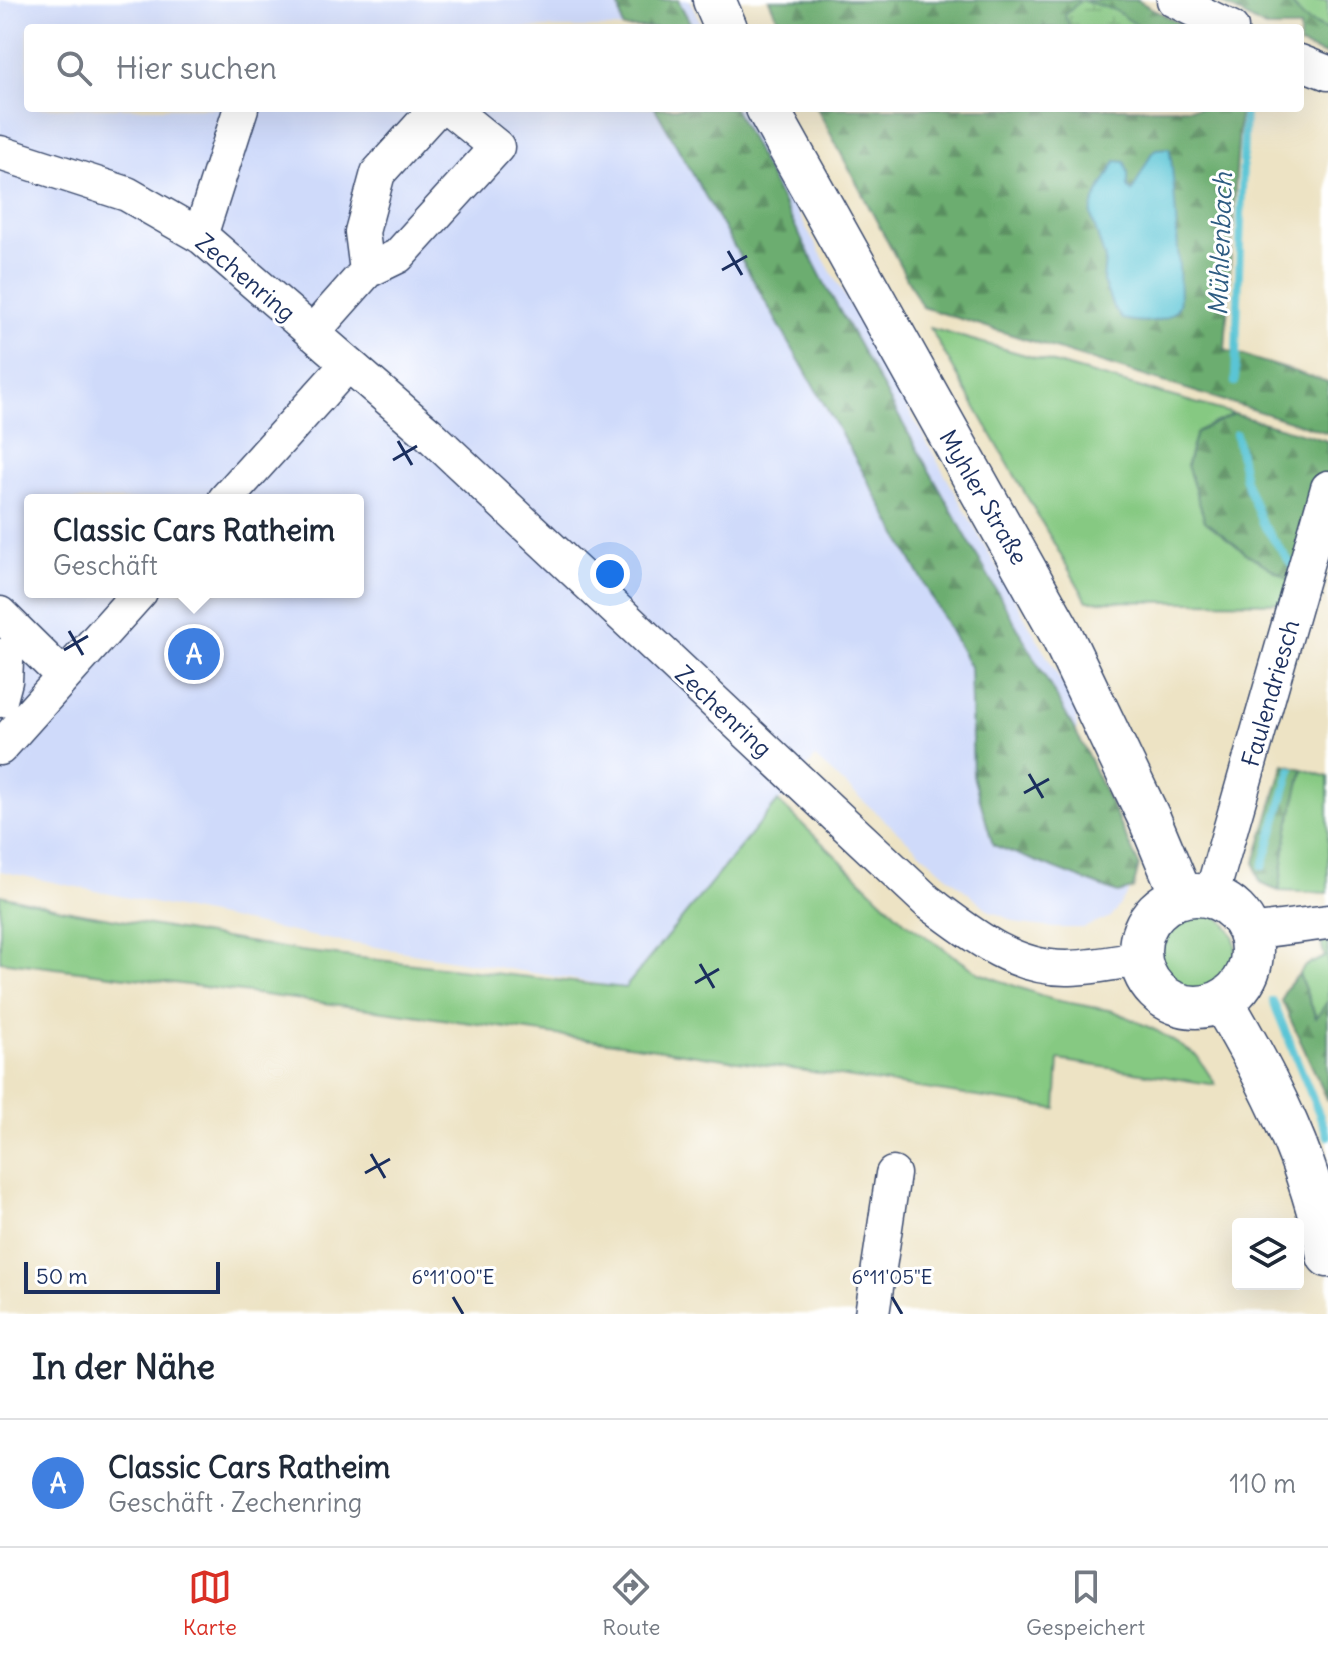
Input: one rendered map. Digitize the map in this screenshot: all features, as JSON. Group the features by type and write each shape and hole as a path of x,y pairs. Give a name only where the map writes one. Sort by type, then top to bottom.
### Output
{"main road":[{"path":"714,0 724,24"},
{"name":"Myhler Straße","path":"769,112 1061,634 1149,818 1196,897"},
{"path":"1196,897 1234,910 1249,932 1252,954 1247,973 1234,993 1222,1001 1201,1007 1177,1004 1147,977 1141,959 1141,942 1156,912 1196,897"},
{"path":"1222,1001 1276,1098 1301,1157 1328,1256"}],"street":[{"path":"1174,0 1223,24"},
{"path":"1304,64 1328,73"},
{"path":"200,236 240,112"},
{"path":"367,271 362,232 378,173 433,112"},
{"path":"312,333 367,271 398,256 497,147 454,112"},
{"name":"Zechenring","path":"0,153 127,194 200,236 428,433 927,901 989,947 1031,963 1066,968 1141,959"},
{"path":"230,494 348,364"},
{"name":"Faulendriesch","path":"1196,897 1328,488"},
{"path":"5,720 63,676 134,598"},
{"path":"0,614 63,676"},
{"path":"0,656 6,661 5,720"},
{"path":"1249,932 1328,922"},
{"path":"872,1314 893,1174"}],"shaded area":[{"path":"0,0 690,0 701,24 24,24 24,112 741,112 1076,708 1077,733 1134,864 1130,890 1111,917 1083,928 1021,924 990,911 815,758 625,988 321,938 0,871"}],"green space":[{"path":"618,0 678,0 691,24 622,24"},
{"path":"769,0 1137,0 1180,24 780,24"},
{"path":"1081,0 1114,10 1135,24 1068,24 1065,15"},
{"path":"1217,0 1288,0 1304,19 1328,30 1328,56 1304,47 1304,24 1258,24"},
{"path":"1288,0 1328,0 1328,30 1304,19"},
{"path":"657,112 736,112 828,290 1082,743 1139,865 1133,889 1118,893 993,845 973,776 970,667 867,479"},
{"path":"819,112 1240,112 1225,350 1328,382 1328,433 922,307"},
{"path":"930,328 1234,414 1196,432 1187,464 1205,521 1246,553 1304,589 1303,603 1087,601"},
{"path":"1234,414 1328,441 1328,493 1304,589 1246,553 1205,521 1187,465 1196,432"},
{"path":"1284,764 1303,769 1288,829 1279,891 1261,882 1255,862"},
{"path":"1303,769 1328,777 1328,893 1279,891 1288,829"},
{"path":"778,801 905,922 979,973 1054,1000 1114,1011 1157,1031 1197,1056 1216,1085 1059,1060 1056,1109 528,1031 0,961 0,895 75,912 300,951 625,988"},
{"path":"1196,911 1211,914 1224,923 1233,936 1236,951 1233,966 1224,979 1211,988 1196,991 1181,988 1168,979 1159,966 1156,951 1159,936 1168,923 1181,914"},
{"path":"1321,943 1328,943 1328,1001 1317,1019 1299,974 1305,966 1325,957"},
{"path":"1299,974 1316,1018 1328,1001 1328,1101 1282,1001 1285,990"}],"water":[{"path":"1169,148 1177,228 1179,305 1174,312 1161,319 1145,322 1122,319 1113,307 1103,281 1105,259 1091,215 1094,201 1116,161 1125,162 1128,187 1132,192 1151,154 1156,149"}],"waterway":[{"name":"Mühlenbach","path":"1235,382 1245,112"},
{"name":"Mühlenbach","path":"1236,434 1245,480 1262,523 1294,568"},
{"name":"Mühlenbach","path":"1263,866 1291,770"},
{"name":"Mühlenbach","path":"1273,1001 1328,1136"}],"place":[{"name":"Classic Cars Ratheim","path":"194,654"}]}
